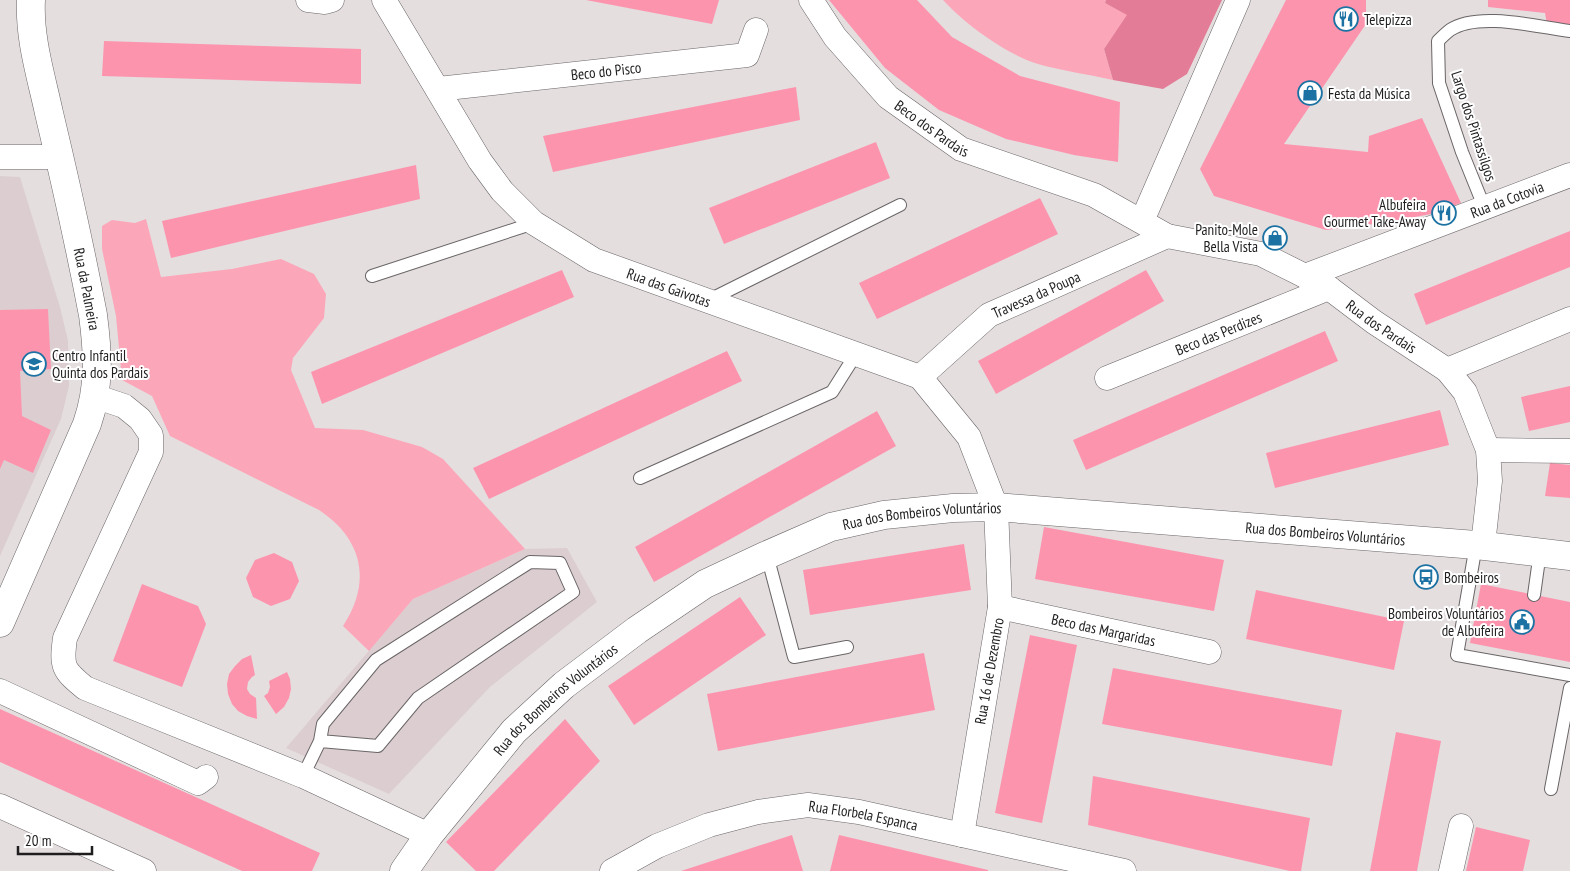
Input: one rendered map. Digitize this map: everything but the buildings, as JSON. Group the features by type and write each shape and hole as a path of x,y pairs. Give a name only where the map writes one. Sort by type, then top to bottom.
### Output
{"street":[{"name":"Rua da Palmeira","path":"0,622 87,424 97,382 97,349 93,315 37,64 30,12 31,0"},
{"path":"308,0 325,2 332,0"},
{"name":"Rua das Gaivotas","path":"384,0 480,161 502,191 534,223 594,260 920,377"},
{"name":"Beco dos Pardais","path":"811,0 835,36 888,97 961,149 1094,195"},
{"path":"1142,221 1238,0"},
{"name":"Beco do Pisco","path":"438,90 747,55 756,30"},
{"path":"0,157 59,157"},
{"name":"Rua da Cotovia","path":"1305,276 1570,176"},
{"name":"Rua dos Pardais","path":"1094,195 1167,236 1261,254 1329,288 1381,327 1447,370 1466,392 1488,450 1490,480 1479,545"},
{"name":"Travessa da Poupa","path":"920,377 989,315 1167,236"},
{"name":"Beco das Perdizes","path":"1107,378 1329,288"},
{"path":"1447,370 1570,319"},
{"path":"920,377 969,437 996,506"},
{"path":"94,396 124,406 140,419 151,435 151,452 65,638 62,659 68,674 85,688 303,776 429,835"},
{"path":"1488,450 1570,450"},
{"name":"Rua dos Bombeiros Voluntários","path":"404,871 429,835 514,731 564,685 637,630 705,584 831,528 884,515 996,506 1479,545 1570,556"},
{"name":"Rua 16 de Dezembro","path":"962,835 1000,607 996,506"},
{"name":"Beco das Margaridas","path":"1000,607 1209,652"},
{"path":"0,691 198,783 206,777"},
{"name":"Rua Florbela Espanca","path":"612,871 657,846 709,825 758,812 808,805 859,812 1108,869"},
{"path":"0,806 144,871"},
{"path":"1451,871 1461,826"}],"lane":[{"name":"Largo dos Pintassilgos","path":"1485,208 1462,152 1439,83 1438,41 1450,30 1471,22 1492,20 1570,31"},
{"path":"709,300 900,206"},
{"path":"372,276 534,223"},
{"path":"640,478 832,392 856,354"},
{"path":"1479,545 1457,655 1570,675"},
{"path":"1534,595 1540,552"},
{"path":"767,555 794,657 847,647"},
{"path":"303,776 320,741 323,724 376,660 530,562 560,563 573,592 418,698 378,746 320,741"},
{"path":"1551,789 1570,688"}],"shaded area":[{"path":"943,0 1106,0 1105,3 1128,15 1104,49 1113,80 1038,64 1013,53 975,29"},
{"path":"1106,0 1222,0 1187,74 1163,89 1113,80 1104,49 1127,15 1105,3"},
{"name":"Centro Infantil Quinta dos Pardais","path":"0,176 20,177 60,307 68,341 69,386 61,419 0,556"},
{"path":"146,219 161,277 232,269 281,259 314,274 326,294 324,318 293,358 291,370 315,428 363,430 422,447 443,459 525,549 413,599 369,651 343,626 352,610 358,593 360,578 354,548 345,534 319,510 170,436 152,396 122,380 116,316 102,249 102,226 112,220 135,223"},
{"path":"567,548 597,602 490,687 389,794 286,748 413,599 525,549"}],"place":[{"name":"Telepizza","path":"1346,19"},
{"name":"Festa da Música","path":"1310,93"},
{"name":"Albufeira Gourmet Take-Away","path":"1444,213"},
{"name":"Panito-Mole Bella Vista","path":"1275,238"},
{"name":"Centro Infantil Quinta dos Pardais","path":"34,364"},
{"name":"Bombeiros","path":"1426,577"},
{"name":"Bombeiros Voluntários de Albufeira","path":"1522,622"}]}
